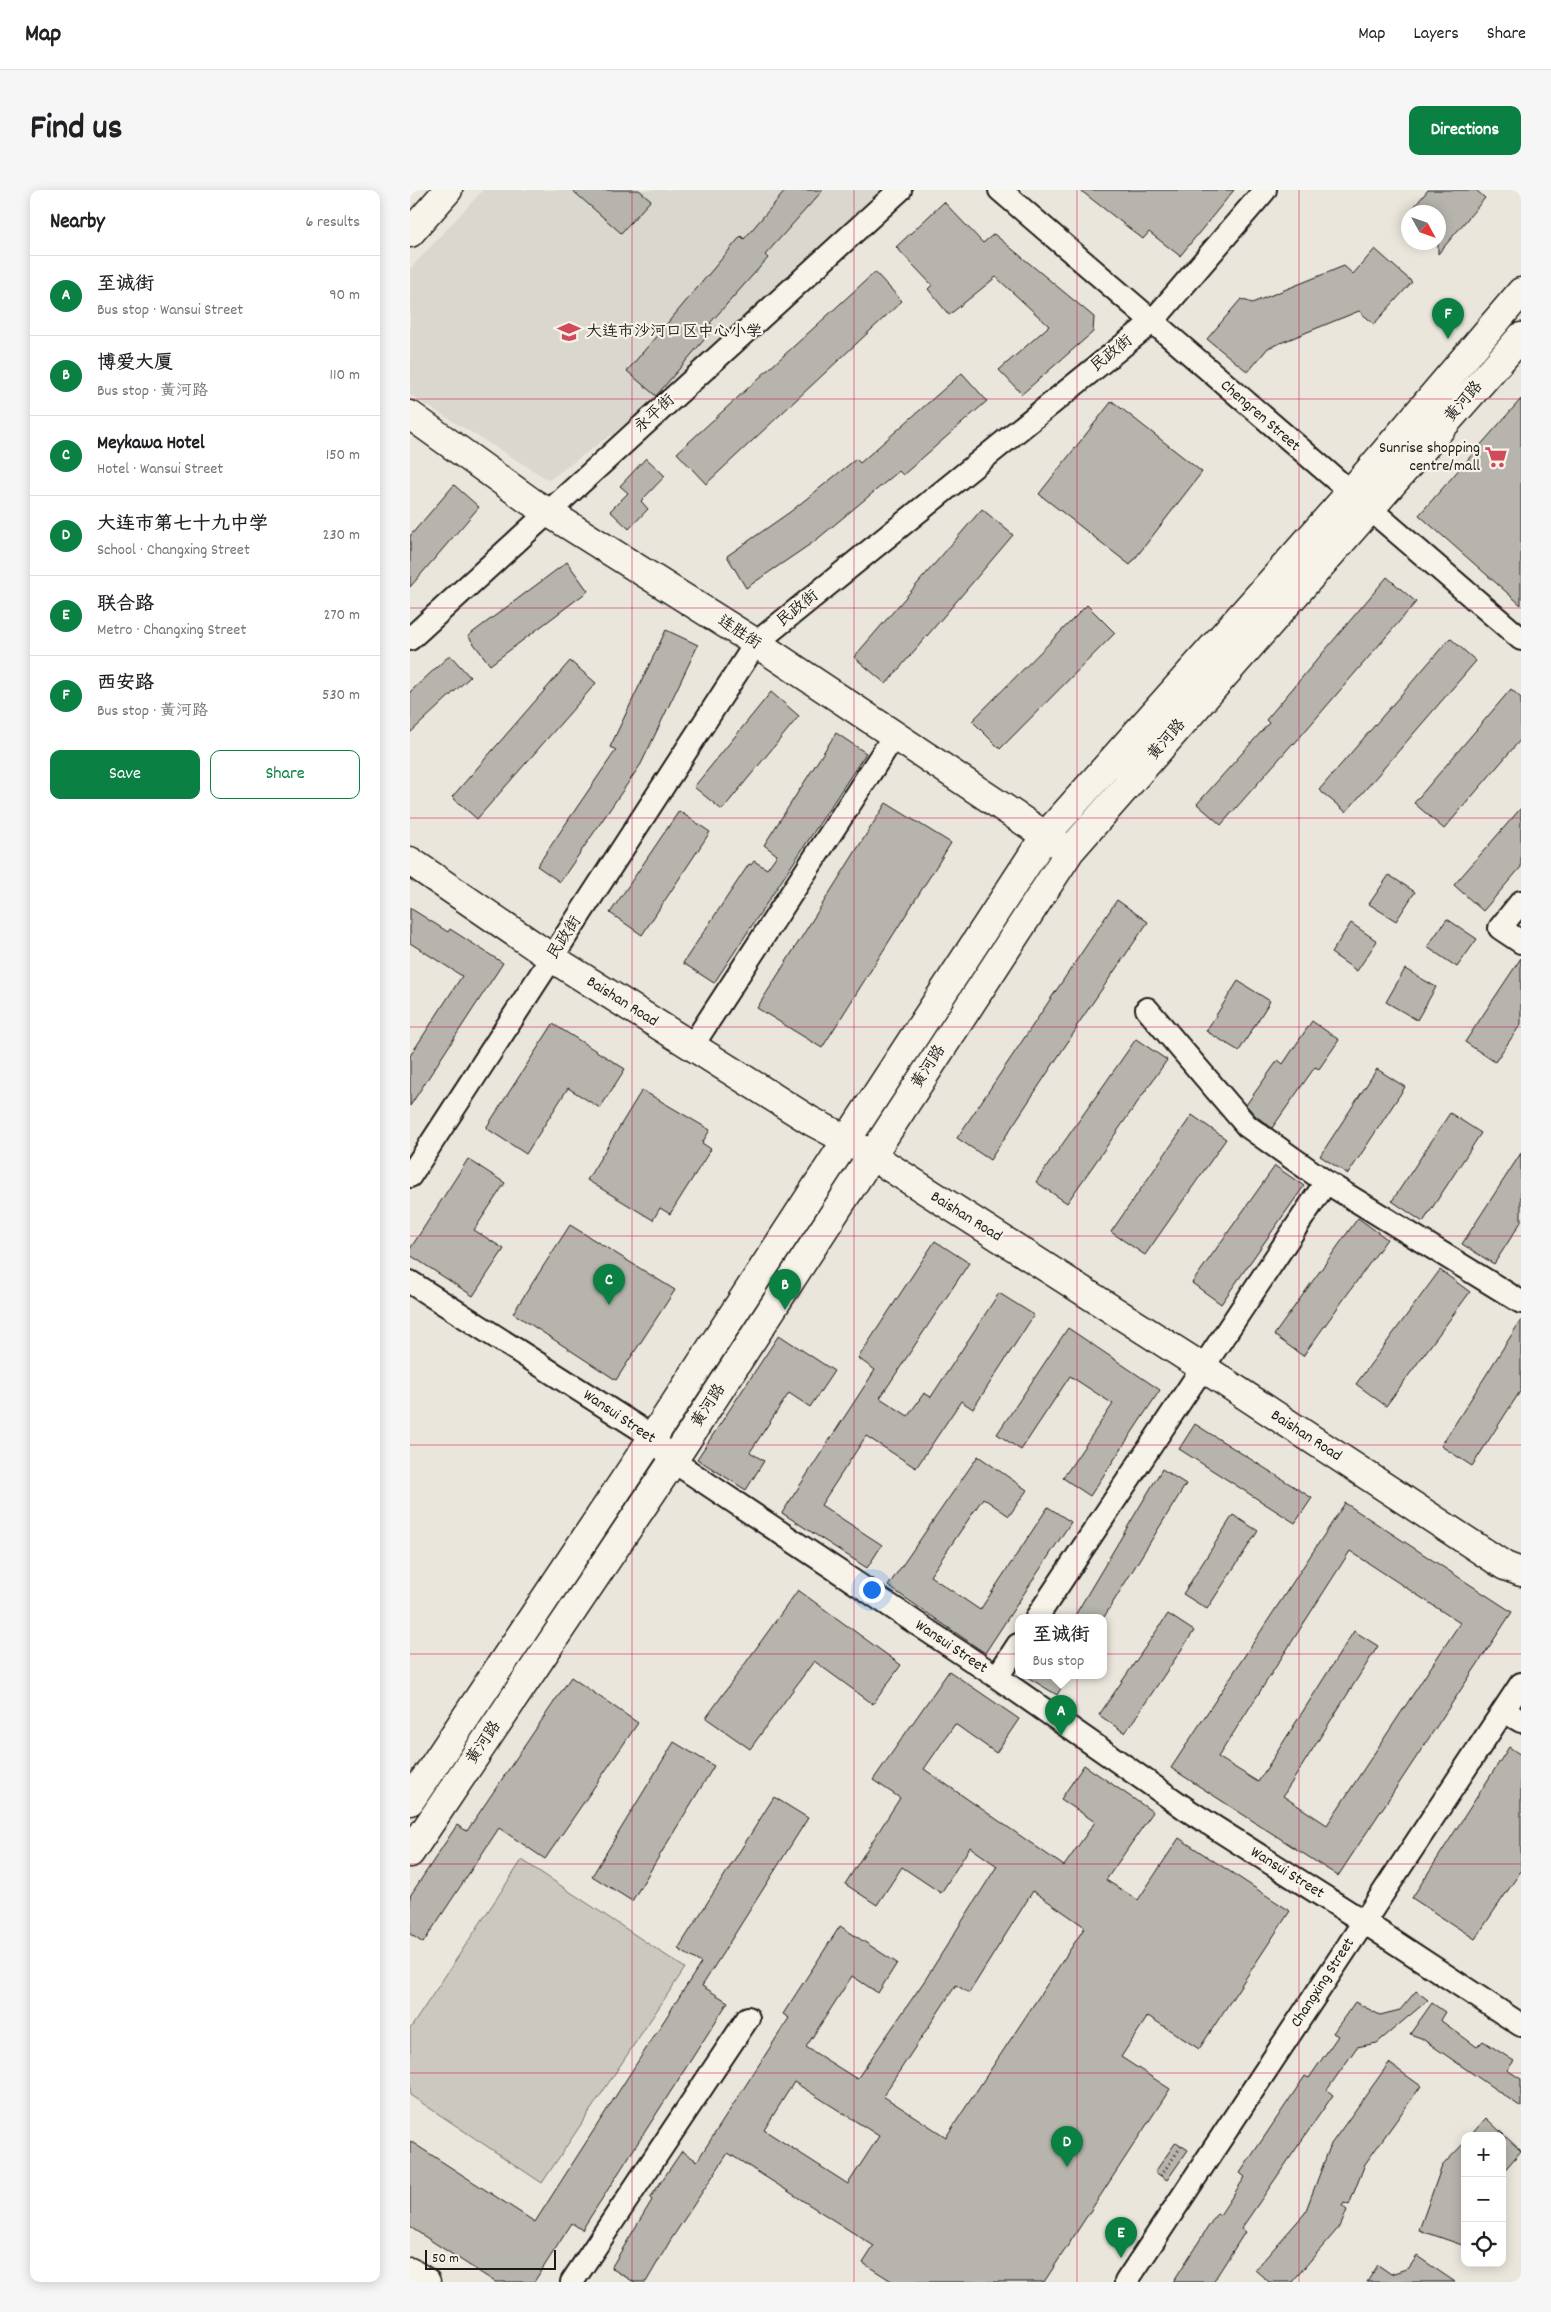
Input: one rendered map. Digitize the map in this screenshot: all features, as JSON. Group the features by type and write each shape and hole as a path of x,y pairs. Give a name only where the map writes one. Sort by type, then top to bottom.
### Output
{"main road":[{"path":"412,230 448,190"},
{"name":"黄河路","path":"413,1790 653,1437 1045,836 1350,493 1521,292"},
{"name":"黄河路","path":"410,1853 673,1461 1070,851 1521,336"},
{"name":"连胜街","path":"410,415 549,512 756,643 1070,851"},
{"name":"Baishan Road","path":"410,861 552,958 811,1121 847,1140 1202,1367 1505,1566 1521,1572"},
{"path":"410,2272 426,2282"}],"street":[{"name":"永平街","path":"410,639 900,190"},
{"name":"Chengren Street","path":"1000,190 1521,639"},
{"name":"民政街","path":"410,1176 756,643 1152,322 1265,190"},
{"path":"692,1046 894,736"},
{"path":"1521,902 1500,928 1521,942"},
{"path":"1147,1009 1247,1126 1326,1182 1521,1302"},
{"path":"1039,1614 1326,1182"},
{"name":"Wansui Street","path":"410,1282 653,1437 673,1461 997,1677 1190,1811 1521,2025"},
{"path":"997,1677 1015,1650"},
{"name":"Changxing Street","path":"1126,2282 1364,1922 1512,1716 1521,1684"},
{"path":"413,1790 443,1804"},
{"path":"572,2282 748,2018"}],"path":[{"path":"1161,2176 1182,2146"}],"shaded area":[{"name":"大连市沙河口区中心小学","path":"483,190 880,190 645,410 549,480 410,395 410,269"},
{"path":"522,1860 685,1968 542,2183 410,2095 410,2029"}],"building":[{"path":"572,190 639,190 651,200 621,233"},
{"path":"786,190 823,190 765,255 768,258 710,323 715,327 656,396 627,371 741,236 744,239"},
{"path":"1080,190 1234,190 1180,256 1149,232 1143,239"},
{"path":"1428,190 1476,190 1485,198 1446,244 1446,205 1416,205"},
{"path":"944,202 983,243 994,234 1094,317 1093,332 1022,394 999,370 1049,326 996,277 949,315 928,289 932,285 896,247"},
{"path":"1375,249 1412,282 1374,324 1359,311 1268,348 1248,372 1207,339 1241,299 1252,303 1344,266 1353,274"},
{"path":"875,272 902,301 706,484 677,453"},
{"path":"962,373 987,401 903,475 899,471 815,541 746,588 727,556 790,512 856,459 860,463"},
{"name":"Sunrise shopping centre/mall","path":"1521,399 1521,605 1419,515"},
{"path":"1112,401 1202,472 1130,565 1039,494"},
{"path":"646,458 665,476 641,501 648,509 629,529 610,511 628,493 620,486"},
{"path":"454,485 479,507 410,587 410,536"},
{"path":"982,509 1013,535 886,684 854,657"},
{"path":"567,562 588,591 490,665 468,636"},
{"path":"1387,577 1416,602 1294,744 1221,825 1197,804 1269,723 1266,720"},
{"path":"1087,605 1115,633 1000,749 972,721"},
{"path":"666,630 698,645 641,764 560,882 537,866 616,750 610,747"},
{"path":"1450,638 1476,661 1346,812 1319,790"},
{"path":"450,655 470,677 410,733 410,692"},
{"path":"570,661 596,683 477,819 452,797"},
{"path":"1511,689 1521,698 1521,739 1444,829 1414,803"},
{"path":"771,692 799,716 722,810 694,787"},
{"path":"836,733 866,753 714,983 683,963 749,864 751,865 754,861 767,869 777,855 764,845"},
{"path":"886,803 951,843 822,1048 757,1008"},
{"path":"1521,808 1521,867 1483,911 1454,885"},
{"path":"679,811 710,832 642,935 610,913"},
{"path":"1389,875 1415,892 1396,921 1369,904"},
{"path":"1117,900 1148,922 1076,1027 990,1160 957,1138"},
{"path":"410,908 448,932 450,929 503,963 410,1106 410,1056 462,976 410,943"},
{"path":"1447,919 1477,939 1457,967 1427,947"},
{"path":"1351,923 1377,941 1357,971 1331,953"},
{"path":"1521,958 1521,1024 1495,1062 1465,1042"},
{"path":"1405,969 1436,987 1417,1020 1386,1002"},
{"path":"1238,981 1270,1001 1239,1051 1206,1031"},
{"path":"1312,1021 1339,1040 1319,1069 1315,1067 1272,1128 1256,1116 1246,1105 1278,1060 1283,1064"},
{"path":"553,1024 625,1069 600,1108 568,1088 526,1154 486,1128"},
{"path":"1136,1039 1167,1060 1067,1203 1036,1182"},
{"path":"1377,1069 1405,1087 1348,1174 1320,1156"},
{"path":"642,1090 710,1130 702,1143 711,1149 670,1214 660,1208 653,1220 587,1180"},
{"path":"1450,1113 1481,1133 1423,1222 1392,1201"},
{"path":"1192,1115 1226,1139 1145,1255 1111,1232"},
{"path":"1521,1153 1521,1222 1494,1264 1462,1244"},
{"path":"468,1159 505,1183 474,1230 504,1249 473,1296 410,1255 410,1249"},
{"path":"1275,1166 1304,1186 1221,1304 1192,1283"},
{"path":"1358,1218 1387,1239 1303,1356 1274,1335"},
{"path":"570,1225 675,1290 616,1380 513,1313"},
{"path":"935,1241 969,1263 880,1398 908,1416 924,1393 931,1397 999,1293 1034,1315 973,1409 961,1401 916,1468 866,1436 821,1505 882,1545 867,1568 782,1513 875,1370 858,1358"},
{"path":"1440,1270 1470,1292 1386,1406 1356,1384"},
{"path":"1521,1320 1521,1390 1472,1466 1441,1446"},
{"path":"1068,1328 1160,1390 1090,1496 1063,1478 1113,1404 1070,1376 1021,1450 997,1434"},
{"path":"779,1335 834,1371 810,1407 789,1393 750,1452 764,1461 746,1490 697,1459"},
{"path":"1195,1424 1312,1498 1295,1523 1179,1449"},
{"path":"978,1456 1027,1490 1009,1516 983,1498 930,1576 980,1610 1048,1507 1071,1522 985,1653 888,1586"},
{"path":"1162,1469 1186,1484 1106,1614 1076,1614"},
{"path":"1345,1503 1512,1612 1338,1876 1171,1768","holes":["1350,1551 1460,1623 1327,1825 1283,1796 1378,1646 1354,1631 1258,1782 1218,1757"]},
{"path":"1233,1515 1258,1531 1207,1609 1183,1594"},
{"path":"798,1590 901,1665 873,1704 814,1661 750,1749 706,1718"},
{"path":"1168,1614 1194,1631 1125,1733 1099,1715"},
{"path":"949,1671 1019,1719 996,1753 955,1724 924,1769 1064,1866 1095,1822 1061,1799 1084,1765 1153,1812 1106,1880 1138,1900 1179,1838 1290,1911 1199,2049 1148,2016 1121,2057 1170,2089 1044,2282 893,2282 863,2263 874,2246 728,2153 670,2241 646,2282 634,2282 611,2268 652,2200 650,2198 682,2151 697,2161 789,2018 783,2014 840,1926 897,1963 878,1993 852,1976 806,2047 857,2079 925,1980 997,1866 970,1847 941,1893 902,1867 877,1905 845,1884 900,1798 873,1780","holes":["1033,1891 1085,1927 946,2137 883,2096 956,1985 969,1993","794,2082 879,2136 848,2184 764,2130"]},
{"path":"571,1677 638,1723 545,1859 499,1828 423,1943 410,1934 410,1896 457,1825 467,1831"},
{"path":"1031,1679 1067,1679 1057,1695"},
{"path":"674,1742 714,1766 632,1901 592,1876"},
{"path":"1509,1747 1521,1755 1521,1871 1475,1939 1412,1898"},
{"path":"774,1797 808,1818 702,1986 728,2002 582,2230 572,2223 534,2282 495,2282 410,2227 410,2141 535,2222 701,1963 678,1949"},
{"path":"1416,1991 1428,2000 1377,2043 1357,2047 1327,2090 1333,2095 1241,2229 1245,2232 1213,2282 1173,2282 1217,2213 1220,2215 1245,2177 1240,2173 1305,2076 1309,2078 1338,2036 1333,2033 1355,2002 1380,2015 1400,2010"},
{"path":"1432,2003 1445,2012 1440,2020 1477,2047 1483,2041 1514,2061 1507,2070 1521,2079 1521,2107 1421,2038 1410,2034"},
{"path":"1389,2063 1421,2086 1365,2164 1349,2205 1344,2203 1342,2206 1347,2210 1341,2225 1292,2282 1269,2282 1255,2270 1305,2213 1331,2144"},
{"path":"1486,2118 1501,2132 1474,2132"},
{"path":"1506,2137 1521,2151 1506,2168"},
{"path":"1176,2142 1188,2150 1167,2180 1155,2172"},
{"path":"1461,2146 1461,2245 1419,2230 1442,2166"},
{"path":"1417,2256 1455,2282 1367,2282 1378,2265 1391,2274 1409,2268"}],"place":[{"name":"大连市沙河口区中心小学","path":"569,332"},
{"name":"西安路","path":"1448,339"},
{"name":"Sunrise shopping centre/mall","path":"1496,457"},
{"name":"Meykawa Hotel","path":"609,1305"},
{"name":"博爱大厦","path":"785,1310"},
{"name":"至诚街","path":"1061,1736"},
{"name":"大连市第七十九中学","path":"1067,2167"},
{"name":"联合路","path":"1121,2258"}]}
